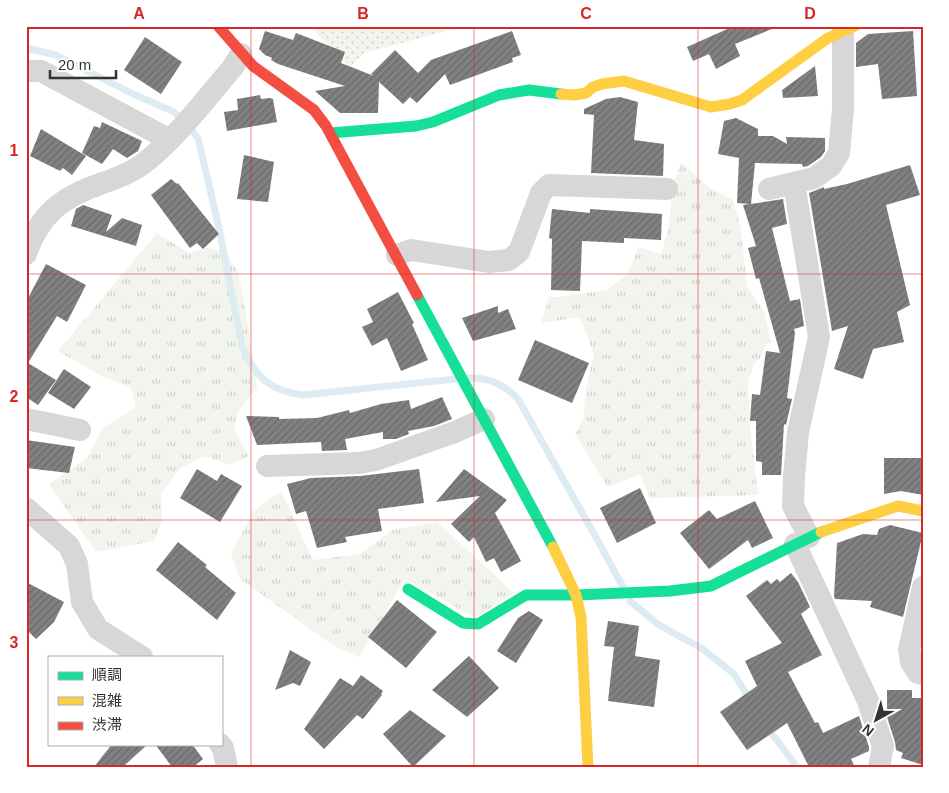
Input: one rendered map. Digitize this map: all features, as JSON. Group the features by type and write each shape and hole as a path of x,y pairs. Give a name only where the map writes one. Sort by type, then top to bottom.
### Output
{"street":[{"path":"331,134 416,126 433,122 509,92 539,91 574,95 586,93 592,88 612,82 633,83 711,107 730,104 742,100 828,38 847,28"},
{"path":"769,189 814,178 831,166 839,153 847,28"},
{"path":"231,37 253,66 314,110 331,134 566,570 576,595 582,628 588,767"},
{"path":"26,254 32,238 42,221 55,208 69,197 83,190 135,170 170,140 233,67 231,37"},
{"path":"26,71 41,71 170,140"},
{"path":"794,183 819,337 798,432 793,506 802,541 868,701 883,746 879,767"},
{"path":"397,256 411,250 489,262 509,260 519,252 541,193 549,185 667,189"},
{"path":"26,419 80,430"},
{"path":"267,466 360,463 376,460 455,432 484,419"},
{"path":"408,589 463,622 478,624 526,595 670,591 712,586 820,532 898,506 923,510"},
{"path":"26,508 69,546 77,564 82,602 98,629 140,656"},
{"path":"923,587 909,650 911,662 918,673 923,674"},
{"path":"222,746 227,767"}],"green space":[{"path":"309,26 465,26 365,53 349,67"},
{"path":"681,163 709,187 733,200 741,229 747,286 764,311 771,342 766,344 760,359 755,362 748,381 750,428 758,495 650,498 640,475 607,487 575,434 583,420 586,388 594,355 580,317 541,323 549,297 606,290 627,275 639,247 661,254 668,229 674,181"},
{"path":"157,233 189,253 206,248 223,250 238,271 257,388 239,410 234,430 249,456 230,465 203,456 179,469 161,494 162,521 154,541 96,552 49,484 87,458 103,428 136,407 131,388 101,376 58,351"},
{"path":"281,491 313,560 360,554 392,530 437,522 514,593 475,618 405,579 359,657 337,648 240,579 231,553 254,511"}],"building":[{"path":"734,26 777,27 735,44 740,56 716,69 709,54 693,61 687,47"},
{"path":"265,31 293,40 296,33 345,52 341,63 374,76 371,74 395,50 418,73 431,60 512,31 521,55 512,58 513,62 450,85 445,74 417,103 410,97 403,104 379,82 378,113 340,113 315,91 345,86 271,60 272,58 265,55 259,49"},
{"path":"913,31 917,96 882,99 878,64 856,67 856,43 868,34"},
{"path":"145,37 182,62 161,94 124,70"},
{"path":"815,66 818,96 783,98 782,90"},
{"path":"260,95 261,99 273,99 277,122 227,131 224,112 238,110 237,99"},
{"path":"620,97 638,102 634,140 664,144 663,176 591,173 594,115 584,114 584,109 606,99"},
{"path":"736,118 758,129 758,136 773,136 787,144 786,137 825,138 825,151 821,157 808,166 803,167 802,164 755,163 751,204 783,199 787,224 772,228 790,301 800,299 804,326 794,329 787,398 792,399 786,425 784,424 781,475 762,475 762,462 756,461 756,421 750,421 752,394 760,395 766,351 780,353 759,278 756,279 748,248 756,246 743,205 750,204 737,203 739,158 718,154 724,121"},
{"path":"102,122 142,141 138,151 127,158 113,149 102,164 82,153 94,126 100,128"},
{"path":"41,129 86,156 72,175 63,168 60,171 30,156"},
{"path":"244,155 274,162 268,202 237,199"},
{"path":"910,165 920,195 886,205 910,305 897,312 904,342 873,349 863,379 834,369 848,326 832,331 809,193 824,187 824,189 847,184"},
{"path":"171,179 178,183 219,234 203,249 197,243 190,248 151,195"},
{"path":"83,205 112,215 106,232 122,218 142,225 136,246 71,226 76,209"},
{"path":"552,209 590,213 590,209 662,214 661,240 624,238 624,243 582,241 580,291 551,290 552,239 549,238"},
{"path":"46,264 86,285 67,322 57,316 28,363 56,380 38,405 26,397 26,302"},
{"path":"398,292 414,323 412,324 428,360 401,371 387,338 372,346 362,327 373,322 367,309"},
{"path":"498,306 498,313 508,309 516,329 473,341 462,318"},
{"path":"535,340 589,363 572,403 518,380"},
{"path":"64,369 91,387 74,409 48,393"},
{"path":"442,397 452,419 434,426 408,431 409,434 396,439 383,439 383,432 345,439 347,450 322,451 321,442 257,445 246,416 279,417 279,419 317,418 349,410 350,413 381,404 409,400 411,409"},
{"path":"26,440 75,447 69,473 26,468"},
{"path":"884,458 923,458 923,495 901,491 884,494"},
{"path":"197,469 217,481 221,474 242,486 220,522 180,498"},
{"path":"419,469 424,503 378,509 382,531 345,537 347,542 317,548 306,511 296,514 287,484 311,478 360,476"},
{"path":"464,469 507,500 495,513 521,561 501,572 494,558 486,562 474,537 469,542 451,524 480,496 436,502"},
{"path":"640,488 656,523 617,543 600,508"},
{"path":"755,501 773,538 752,548 748,540 709,569 680,533 709,510 717,519"},
{"path":"890,525 923,533 903,617 870,607 872,601 835,599 834,596 837,543 863,534 877,535 879,529"},
{"path":"178,542 207,565 205,567 236,593 217,620 156,570"},
{"path":"791,573 798,582 810,607 801,614 822,655 788,672 815,723 818,722 823,733 859,716 869,751 851,759 855,767 809,767 787,723 747,750 720,712 757,686 745,661 782,643 746,596 767,580 771,584 777,579 780,582"},
{"path":"26,582 64,602 54,622 36,639 26,629"},
{"path":"397,600 437,632 406,668 368,637"},
{"path":"529,611 543,620 516,663 497,651 518,618"},
{"path":"608,621 639,626 635,656 660,660 654,707 608,701 614,647 604,646"},
{"path":"290,650 311,662 300,686 293,683 275,690"},
{"path":"469,656 499,688 467,717 432,690"},
{"path":"361,675 383,691 382,695 363,719 357,715 324,749 304,729 340,678 353,686"},
{"path":"887,690 912,690 912,698 923,698 923,765 901,758 903,753 896,750 887,717"},
{"path":"410,710 446,736 413,767 383,734"},
{"path":"110,746 146,746 125,765 94,767"},
{"path":"156,746 193,746 203,759 193,767 172,767"}],"waterway":[{"path":"26,48 56,55 133,94 172,111 180,117 198,138 219,228 242,346 252,366 272,386 303,395 455,379"},
{"path":"469,378 496,382 518,399 623,587"},
{"path":"630,601 659,625 703,649 734,674 751,701"},
{"path":"767,727 797,767"}],"traffic: fast":[{"path":"331,133 416,126 433,122 499,95 529,90 561,94"},
{"path":"417,295 553,547"},
{"path":"408,589 463,623 478,624 526,595 670,591 711,586 821,532"}],"traffic: slow":[{"path":"561,94 574,95 586,93 593,87 602,84 624,81 711,107 730,104 742,100 828,38 855,26"},
{"path":"821,532 898,506 923,511"},
{"path":"553,547 576,595 581,617 588,767"}],"traffic: jam":[{"path":"218,26 253,66 314,110 326,126 417,295"}]}
